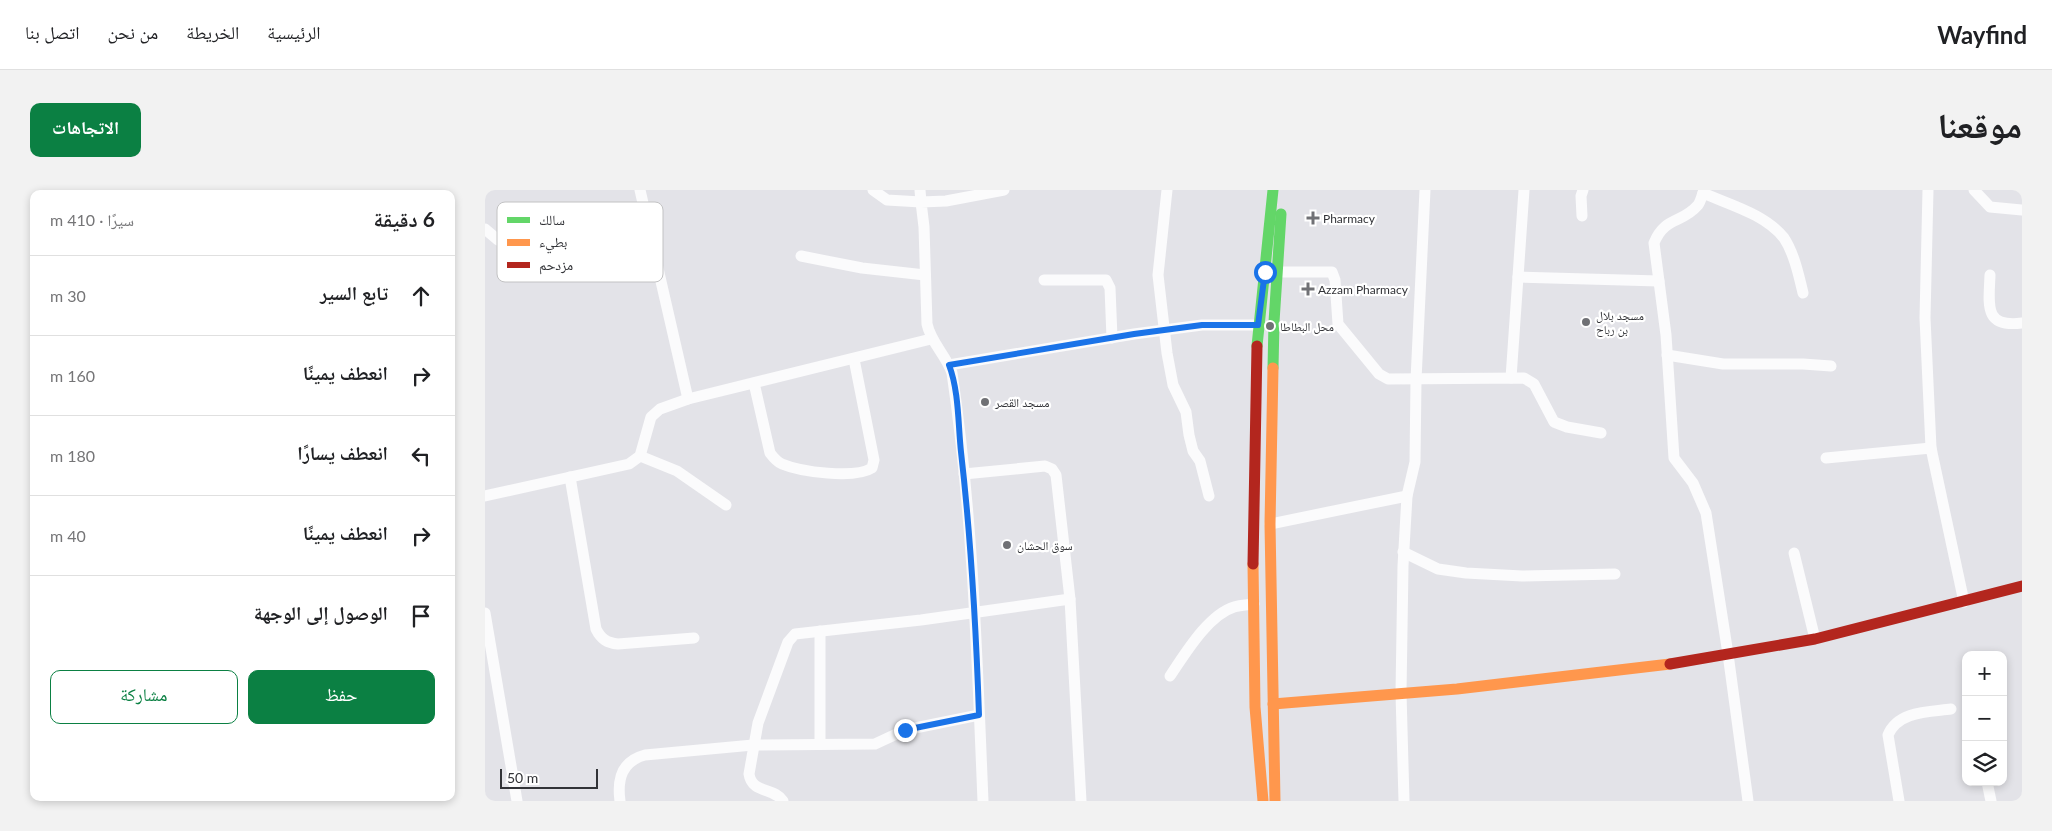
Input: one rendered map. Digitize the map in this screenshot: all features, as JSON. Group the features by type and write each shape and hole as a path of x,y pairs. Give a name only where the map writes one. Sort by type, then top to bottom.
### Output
{"main road":[{"path":"1263,801 1255,707 1253,516 1255,374 1258,325 1273,190"},
{"path":"1275,801 1269,524 1277,272 1283,190"},
{"path":"1273,704 1457,689 1655,667 1815,640 2022,586"}],"street":[{"path":"873,190 887,200 921,202 946,201 1004,190"},
{"path":"920,190 924,226 927,324 931,339 949,365 953,382 964,474 975,613 983,801"},
{"path":"1167,190 1158,276 1173,385 1186,412 1193,451 1200,461 1209,496"},
{"path":"1404,801 1401,693 1403,552 1407,496 1415,462 1416,380 1425,190"},
{"path":"1511,378 1524,190"},
{"path":"1582,216 1581,196 1583,190"},
{"path":"1928,190 1925,318 1931,448 1964,602"},
{"path":"1974,190 1990,207 2022,210"},
{"path":"1748,801 1728,654 1705,513 1693,483 1674,458 1667,355 1654,243 1659,232 1667,225 1684,216 1699,204 1703,192 1771,225 1785,240 1803,293"},
{"path":"485,229 497,239"},
{"path":"801,256 862,268 925,275"},
{"path":"1277,272 1332,272 1335,280 1338,324 1379,374 1388,379 1524,378 1534,384 1554,422 1567,427 1601,433"},
{"path":"1990,276 1989,308 1995,319 2004,324 2022,323"},
{"path":"1518,277 1659,282"},
{"path":"1044,280 1106,280 1110,288 1112,338"},
{"path":"660,282 688,399"},
{"path":"949,365 1202,325 1258,325"},
{"path":"485,496 629,464 640,456 651,417 660,409 688,399 931,339"},
{"path":"1667,355 1723,364 1831,366"},
{"path":"754,383 770,453 774,459 781,464 826,473 864,473 872,468 874,460 854,359"},
{"path":"1826,458 1931,448"},
{"path":"640,456 677,471 726,505"},
{"path":"964,474 1045,466 1052,469 1056,475 1070,599 1081,801"},
{"path":"570,477 595,629 598,634 607,641 618,644 694,638"},
{"path":"1269,524 1407,496"},
{"path":"1403,552 1438,569 1466,574 1522,576 1615,574"},
{"path":"1794,553 1815,640"},
{"path":"783,801 778,796 756,787 751,782 749,774 758,723 789,639 799,633 975,613 1070,599"},
{"path":"1170,676 1203,630 1220,614 1233,607 1254,604"},
{"path":"485,612 517,801"},
{"path":"819,743 820,631"},
{"path":"1899,801 1888,734 1891,727 1904,716 1951,709"},
{"path":"620,801 620,777 627,764 638,756 753,745 875,744 905,730 979,715"},
{"path":"1988,786 1991,801"}],"traffic: fast":[{"path":"1257,346 1273,190"},
{"path":"1273,368 1281,214"}],"traffic: slow":[{"path":"1273,368 1270,524 1275,801"},
{"path":"1253,564 1255,707 1263,801"},
{"path":"1273,704 1457,689 1670,664"}],"traffic: jam":[{"path":"1253,564 1257,346"},
{"path":"1670,664 1815,639 2022,586"}],"place":[{"name":"Pharmacy","path":"1313,218"},
{"name":"Azzam Pharmacy","path":"1308,289"},
{"name":"مسجد بلال بن رباح","path":"1586,322"},
{"name":"محل البطاطا","path":"1270,326"},
{"name":"مسجد القصر","path":"985,402"},
{"name":"سوق الحشان","path":"1007,545"}],"route":[{"path":"905,730 979,715 975,613 964,474 952,373 949,365 1134,334 1202,325 1258,325 1265,272"}]}
